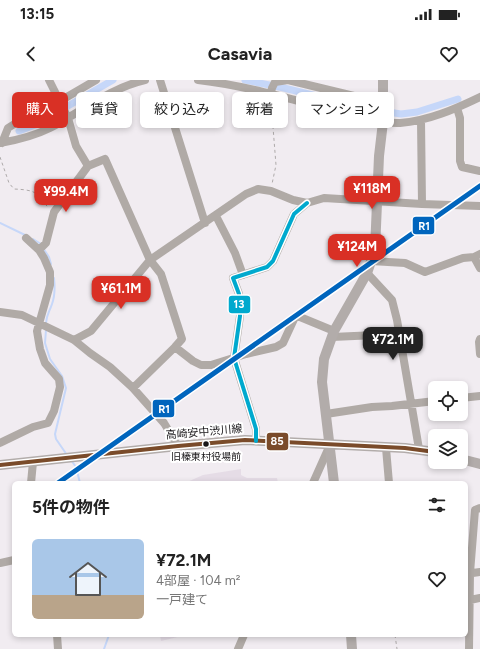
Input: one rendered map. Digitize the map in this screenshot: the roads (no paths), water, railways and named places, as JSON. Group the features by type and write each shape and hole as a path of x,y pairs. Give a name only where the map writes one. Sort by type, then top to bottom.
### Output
{"main road":[{"path":"383,80 384,92"},
{"path":"334,481 322,382 324,359 333,334 366,273 375,250 379,156 382,128"},
{"name":"高崎安中渋川線","path":"0,465 245,440 428,451"},
{"path":"468,461 480,464"},
{"path":"351,637 352,649"}],"street":[{"path":"49,80 55,92"},
{"path":"68,96 96,80"},
{"path":"88,166 76,146 68,118 130,83 145,80"},
{"path":"160,80 205,223"},
{"path":"198,80 222,82 267,92"},
{"path":"271,92 275,82 288,80 338,92"},
{"path":"394,123 421,120 457,108 480,97"},
{"path":"457,108 460,118 460,161 462,167 480,171"},
{"path":"421,120 422,204"},
{"path":"1,143 8,128 12,125"},
{"path":"1,143 22,139 48,128"},
{"path":"39,250 46,243 54,212 88,166 105,159 150,260 161,274 182,339 176,347 133,388"},
{"path":"74,340 91,330 150,260 246,194 258,189 270,191 293,200 307,203"},
{"path":"256,441 256,429 234,358 240,316 240,294 233,278 267,267 273,261 294,214 307,203 324,198 480,206"},
{"path":"216,216 235,253 243,274"},
{"path":"0,443 33,427 48,424 54,411 60,387 59,379 45,363 40,349 37,331 50,285 50,272 39,250 26,238"},
{"path":"371,261 405,263 425,272 463,258 477,255 480,268"},
{"path":"366,273 392,300 419,450"},
{"path":"0,312 22,315 56,331 74,340 110,367 133,388 164,423 178,446"},
{"path":"176,347 193,361 201,365 211,365 276,347 283,343 295,317 300,317 333,334 399,334"},
{"path":"480,339 480,354"},
{"path":"468,397 480,396"},
{"path":"326,414 372,407 428,402"},
{"path":"314,481 330,445"},
{"path":"386,448 390,481"},
{"path":"31,481 33,462"},
{"path":"469,649 470,600 468,573 475,510 480,508"},
{"path":"0,563 12,560"},
{"path":"468,573 480,572"},
{"path":"470,600 480,598"},
{"path":"57,637 58,649"},
{"path":"238,649 243,637"}],"waterway":[{"path":"19,131 35,125 113,80"},
{"path":"245,80 369,109 401,114 417,112 458,99"},
{"path":"0,223 25,235"},
{"path":"33,239 41,244"},
{"path":"43,248 49,257 51,264"},
{"path":"46,323 54,298 54,278"},
{"path":"46,330 45,343 50,359 62,376 66,388 55,434 56,439 67,455"},
{"path":"71,460 76,467 80,481"},
{"path":"104,649 108,637"}],"place":[{"name":"旧榛東村役場前","path":"206,444"}]}
